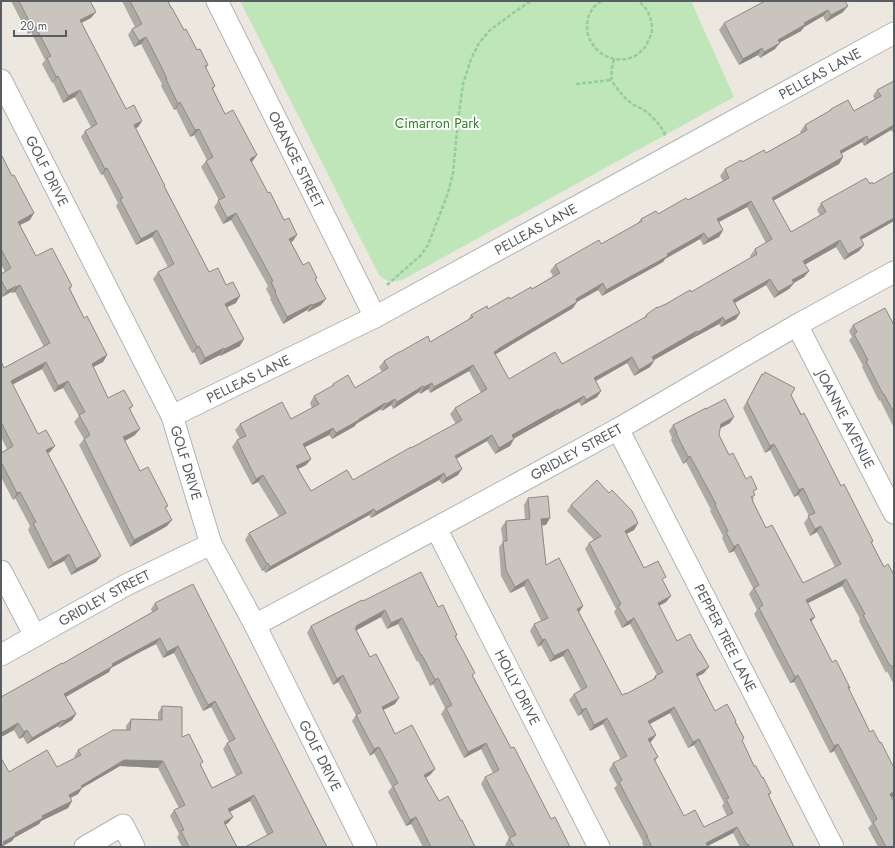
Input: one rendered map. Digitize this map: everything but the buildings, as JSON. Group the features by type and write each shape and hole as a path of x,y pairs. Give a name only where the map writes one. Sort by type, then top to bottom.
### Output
{"street":[{"name":"ORANGE STREET","path":"217,1 375,317"},
{"name":"PELLEAS LANE","path":"172,416 375,317 894,33"},
{"name":"GOLF DRIVE","path":"1,80 172,416 210,544 255,625 366,847"},
{"name":"GRIDLEY STREET","path":"255,625 618,429 798,325 894,272"},
{"name":"JOANNE AVENUE","path":"798,325 894,513"},
{"name":"PEPPER TREE LANE","path":"618,429 832,847"},
{"name":"HOLLY DRIVE","path":"436,528 599,847"},
{"name":"GRIDLEY STREET","path":"1,655 126,585 210,544"},
{"path":"1,571 35,636"},
{"path":"84,847 123,825 134,847"}],"path":[{"path":"387,285 422,254 428,244 448,193 453,173 463,84 470,59 479,43 490,30 531,1"},
{"path":"601,1 594,7 589,17 587,28 589,39 603,56 624,60 634,56 642,50 648,42 652,32 648,12 638,1"},
{"path":"614,59 611,80 630,103 644,110 656,121 662,128 667,139"},
{"path":"576,84 611,80"}],"green space":[{"name":"Cimarron Park","path":"240,1 691,1 734,97 402,280 390,281 379,275"}]}
